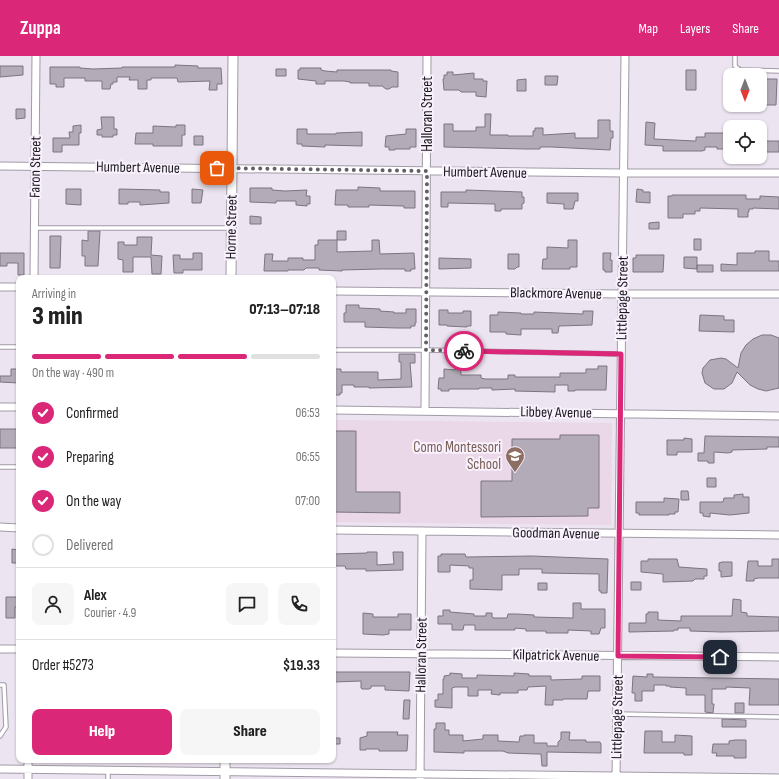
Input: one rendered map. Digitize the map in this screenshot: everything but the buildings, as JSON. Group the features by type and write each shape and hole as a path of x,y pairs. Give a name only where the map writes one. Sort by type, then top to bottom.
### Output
{"street":[{"name":"Faron Street","path":"34,275 36,56"},
{"name":"Horne Street","path":"231,275 233,56"},
{"name":"Halloran Street","path":"425,411 427,56"},
{"name":"Littlepage Street","path":"616,778 625,56"},
{"name":"Humbert Avenue","path":"0,166 623,173 779,173"},
{"path":"0,287 16,287"},
{"name":"Blackmore Avenue","path":"336,291 779,294"},
{"path":"0,407 16,407"},
{"name":"Libbey Avenue","path":"336,410 779,416"},
{"path":"0,527 16,528"},
{"name":"Goodman Avenue","path":"336,530 779,535"},
{"name":"Halloran Street","path":"420,777 422,531"},
{"path":"0,649 16,649"},
{"name":"Kilpatrick Avenue","path":"336,653 779,657"},
{"path":"28,763 28,779"},
{"path":"225,775 226,763"},
{"path":"0,769 108,770 225,775 779,778"}],"lane":[{"path":"735,56 736,68"},
{"path":"767,71 779,71"},
{"path":"34,228 232,228"},
{"path":"0,347 16,347"},
{"path":"336,350 426,350 621,354"},
{"path":"0,467 16,467"},
{"path":"0,685 4,685 6,727 0,736"},
{"path":"617,714 779,717"},
{"path":"108,770 108,779"}],"shaded area":[{"name":"Como Montessori School","path":"336,420 612,423 611,525 336,522"}],"way so far":[{"path":"217,168 427,171 426,350 464,351"}],"place":[{"name":"Como Montessori School","path":"515,473"}],"route":[{"path":"464,351 621,354 618,656 720,657"}]}
